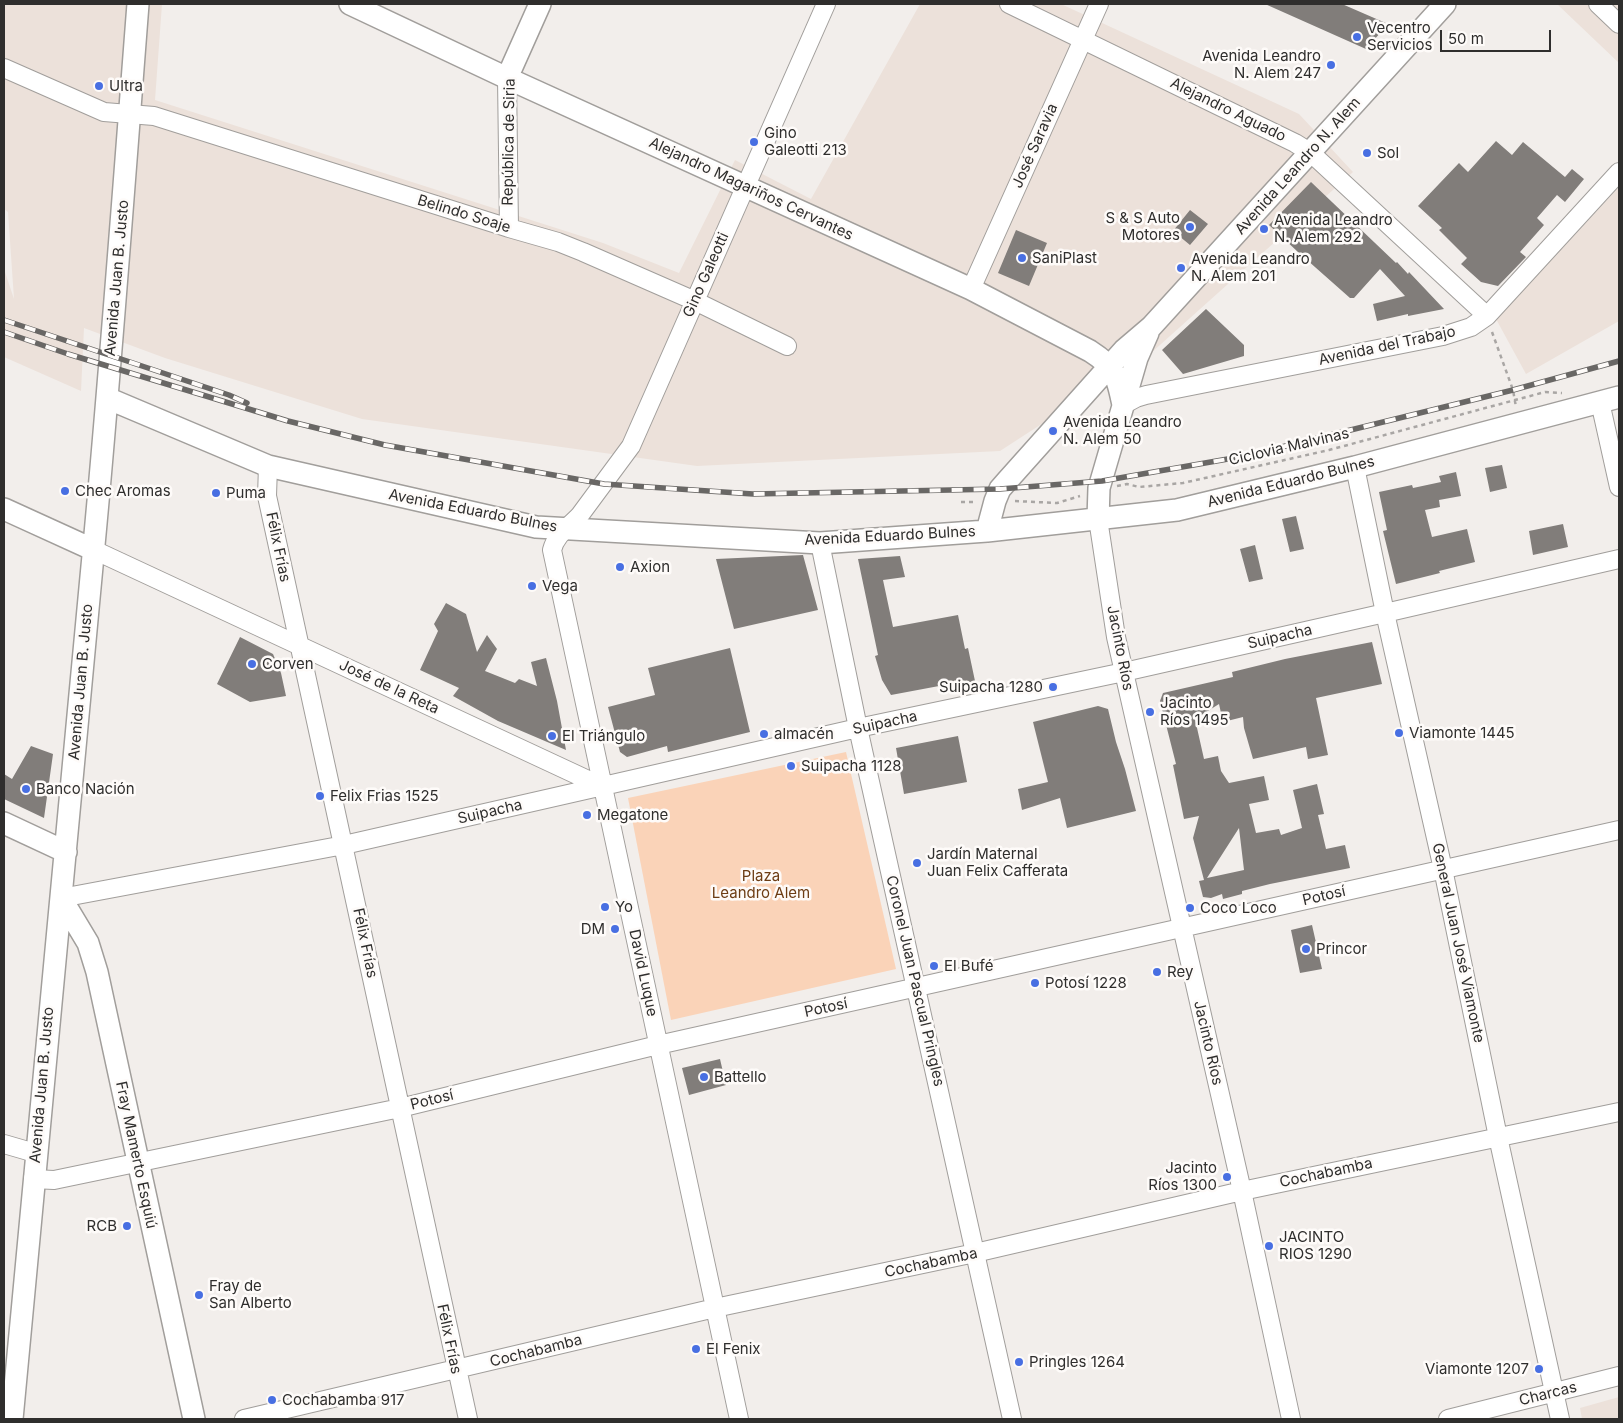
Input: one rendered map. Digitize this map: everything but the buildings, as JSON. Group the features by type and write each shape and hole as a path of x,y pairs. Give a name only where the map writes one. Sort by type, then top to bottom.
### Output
{"main road":[{"name":"Avenida Juan B. Justo","path":"12,1419 35,1153 66,852 94,550 138,4"},
{"name":"Alejandro Magariños Cervantes","path":"350,4 507,78 971,289 1090,351 1110,366"},
{"name":"República de Siria","path":"507,78 540,4"},
{"name":"Avenida Leandro N. Alem","path":"987,531 1000,489 1016,470 1124,350 1151,327 1445,4"},
{"name":"Avenida Leandro N. Alem","path":"1098,519 1099,491 1137,358 1151,327"},
{"path":"1110,366 1117,380 1123,405"},
{"name":"Avenida Eduardo Bulnes","path":"107,398 268,466 536,528 820,543 987,531 1177,510 1355,467 1610,399"},
{"path":"4,509 94,550"},
{"path":"4,823 66,852"},
{"name":"Fray Mamerto Esquiú","path":"61,898 88,943 94,960 194,1419"}],"street":[{"name":"Gino Galeotti","path":"563,530 580,515 617,468 631,446 826,4"},
{"name":"Alejandro Aguado","path":"1009,4 1296,143 1311,153 1487,316"},
{"name":"José Saravia","path":"971,289 1100,4"},
{"path":"1598,4 1619,24"},
{"name":"Belindo Soaje","path":"4,68 104,112 154,116 558,242 695,301 787,346"},
{"name":"República de Siria","path":"507,78 509,228"},
{"name":"Avenida del Trabajo","path":"1123,405 1146,395 1443,336 1471,327 1487,316 1619,172"},
{"path":"1610,399 1619,487"},
{"name":"Félix Frías","path":"268,466 267,496 468,1419"},
{"name":"General Juan José Viamonte","path":"1355,467 1560,1419"},
{"name":"Jacinto Ríos","path":"1098,519 1116,636 1242,1191 1291,1419"},
{"name":"David Luque","path":"563,530 554,542 552,550 739,1419"},
{"name":"Coronel Juan Pascual Pringles","path":"820,543 858,728 1012,1419"},
{"name":"José de la Reta","path":"94,550 603,787"},
{"name":"Suipacha","path":"61,898 344,845 858,728 1386,614 1619,559"},
{"name":"Potosí","path":"33,1179 54,1180 400,1108 658,1045 1619,830"},
{"name":"Cochabamba","path":"244,1419 715,1308 975,1254 1242,1191 1619,1112"},
{"path":"4,1145 35,1153"},
{"name":"Charcas","path":"1448,1419 1619,1376"}],"path":[{"path":"1487,316 1513,390 1521,423"},
{"name":"Ciclovia Malvinas","path":"961,502 1028,500 1057,503 1127,484 1139,487 1192,481 1329,450 1545,392 1564,393"}],"shaded area":[{"path":"4,4 162,4 155,100 603,243 679,273 735,160 811,199 920,4 1061,4 1299,114 1353,172 1151,353 1000,451 697,466 362,419 165,358 84,328 81,391 4,357 4,269 14,299 8,212 4,209"},
{"path":"1557,4 1619,4 1619,63"},
{"path":"1619,187 1619,321 1526,374 1496,319"},
{"path":"1619,1397 1619,1419 1582,1419 1580,1408"}],"green space":[{"name":"Plaza Leandro Alem","path":"846,752 896,969 671,1020 628,798"}],"railway":[{"path":"4,320 229,395 247,403"},
{"path":"4,332 68,354 288,421 385,445 604,484 753,494 1000,489 1102,481 1245,456 1513,390 1619,361"}],"place":[{"name":"Vecentro Servicios","path":"1357,37"},
{"name":"Avenida Leandro N. Alem 247","path":"1331,65"},
{"name":"Ultra","path":"99,86"},
{"name":"Gino Galeotti 213","path":"754,142"},
{"name":"Sol","path":"1367,153"},
{"name":"S & S Auto Motores","path":"1190,227"},
{"name":"Avenida Leandro N. Alem 292","path":"1264,229"},
{"name":"SaniPlast","path":"1022,258"},
{"name":"Avenida Leandro N. Alem 201","path":"1181,268"},
{"name":"Avenida Leandro N. Alem 50","path":"1053,431"},
{"name":"Chec Aromas","path":"65,491"},
{"name":"Puma","path":"216,493"},
{"name":"Axion","path":"620,567"},
{"name":"Vega","path":"532,586"},
{"name":"Corven","path":"252,664"},
{"name":"Suipacha 1280","path":"1053,687"},
{"name":"Jacinto Ríos 1495","path":"1150,712"},
{"name":"Viamonte 1445","path":"1399,733"},
{"name":"almacén","path":"764,734"},
{"name":"El Triángulo","path":"552,736"},
{"name":"Suipacha 1128","path":"791,766"},
{"name":"Banco Nación","path":"26,789"},
{"name":"Felix Frias 1525","path":"320,796"},
{"name":"Megatone","path":"587,815"},
{"name":"Jardín Maternal Juan Felix Cafferata","path":"917,863"},
{"name":"Yo","path":"605,907"},
{"name":"Coco Loco","path":"1190,908"},
{"name":"DM","path":"615,929"},
{"name":"Princor","path":"1306,949"},
{"name":"El Bufé","path":"934,966"},
{"name":"Rey","path":"1157,972"},
{"name":"Potosí 1228","path":"1035,983"},
{"name":"Battello","path":"704,1077"},
{"name":"Jacinto Ríos 1300","path":"1227,1177"},
{"name":"RCB","path":"127,1226"},
{"name":"JACINTO RIOS 1290","path":"1269,1246"},
{"name":"Fray de San Alberto","path":"199,1295"},
{"name":"El Fenix","path":"696,1349"},
{"name":"Pringles 1264","path":"1019,1362"},
{"name":"Viamonte 1207","path":"1539,1369"},
{"name":"Cochabamba 917","path":"272,1400"}]}
